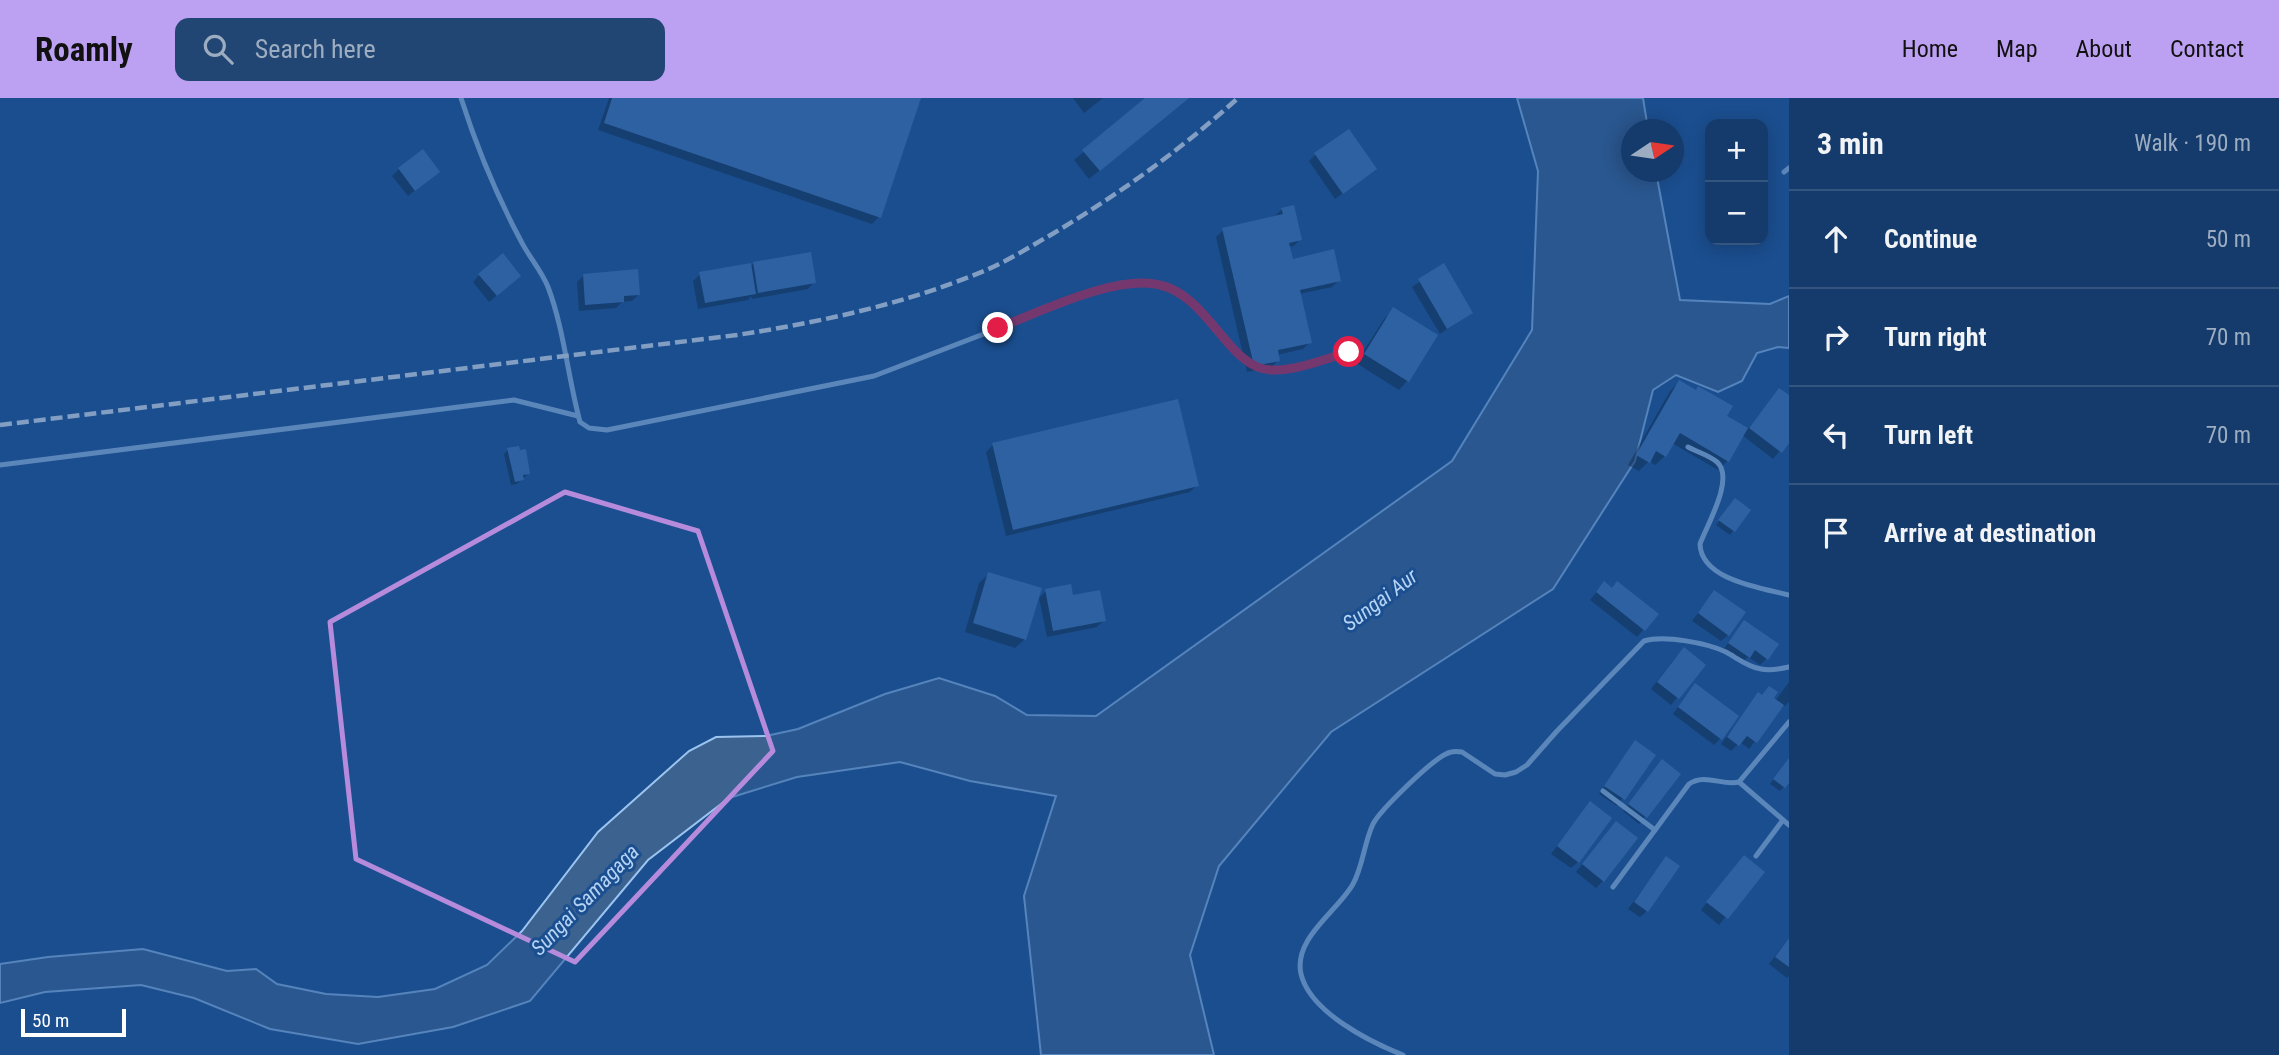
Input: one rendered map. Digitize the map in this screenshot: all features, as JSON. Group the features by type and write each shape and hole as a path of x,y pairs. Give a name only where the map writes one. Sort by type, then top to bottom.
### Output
{"lane":[{"path":"461,98 470,128 521,243 548,288 556,311 578,416 584,427 607,430 874,376 1088,294 1126,284 1160,285 1176,290 1202,310 1240,356 1256,367 1287,369 1349,352"},
{"path":"0,466 514,400 578,416"},
{"path":"1688,447 1719,464 1724,474 1723,487 1700,544 1704,562 1729,578 1789,595"},
{"path":"1403,1055 1350,1028 1328,1013 1307,988 1301,973 1304,949 1319,923 1353,884 1371,827 1378,814 1439,759 1455,751 1462,752 1495,774 1516,772 1527,765 1644,641 1656,639 1698,643 1713,646 1756,668 1764,670 1789,667"},
{"path":"1613,887 1693,781 1704,779 1731,784 1739,782 1789,722"},
{"path":"1739,782 1789,825"},
{"path":"1603,791 1655,830"},
{"path":"1756,856 1783,820"}],"highlighted area":[{"path":"565,492 698,531 773,751 575,962 356,859 330,622"}],"water":[{"path":"1517,98 1643,98 1646,119 1621,119 1621,182 1658,182 1680,300 1770,304 1789,296 1789,348 1778,347 1757,353 1742,381 1718,392 1676,375 1653,390 1635,461 1553,589 1331,732 1219,866 1190,955 1214,1055 1041,1055 1024,896 1056,796 970,781 900,762 797,777 729,798 648,860 530,1001 453,1027 358,1044 270,1029 194,998 141,985 45,992 0,1003 0,964 143,949 227,971 256,969 277,984 326,994 378,997 435,989 487,965 522,931 598,832 689,751 716,737 766,736 798,729 885,694 939,678 995,696 1027,715 1096,716 1452,461 1532,330 1538,171"}],"building":[{"path":"612,98 921,98 881,218 604,123"},
{"path":"1145,98 1189,98 1100,171 1082,150"},
{"path":"1349,129 1377,169 1343,194 1314,153"},
{"path":"423,149 440,172 415,191 398,168"},
{"path":"1294,205 1302,240 1289,243 1293,259 1334,249 1341,281 1300,290 1312,343 1278,350 1280,361 1254,366 1222,228 1283,214 1281,208"},
{"path":"811,252 816,283 758,293 753,262"},
{"path":"503,253 521,276 497,296 478,274"},
{"path":"751,263 756,294 705,303 699,272"},
{"path":"1444,263 1473,313 1447,329 1418,279"},
{"path":"638,269 640,295 624,296 624,302 585,305 583,274"},
{"path":"1393,307 1438,335 1409,382 1364,354"},
{"path":"1679,380 1696,390 1698,386 1733,406 1727,416 1748,428 1729,462 1680,433 1666,457 1656,451 1650,463 1636,455"},
{"path":"1779,388 1789,395 1789,443 1782,453 1749,428"},
{"path":"1178,399 1199,486 1013,530 992,443"},
{"path":"519,446 520,450 526,449 530,474 523,475 524,480 515,482 507,448"},
{"path":"1735,498 1751,510 1735,532 1718,520"},
{"path":"988,572 1042,588 1026,640 973,623"},
{"path":"1604,581 1612,588 1617,581 1659,614 1645,631 1596,592"},
{"path":"1071,584 1073,595 1100,590 1106,621 1053,631 1045,589"},
{"path":"1714,590 1746,612 1729,636 1698,613"},
{"path":"1744,620 1779,644 1768,660 1755,650 1750,658 1728,643"},
{"path":"1684,647 1706,665 1679,699 1657,682"},
{"path":"1695,683 1739,716 1722,740 1678,707"},
{"path":"1769,686 1778,692 1774,698 1784,705 1757,743 1747,736 1739,746 1727,737 1758,692 1762,695"},
{"path":"1635,740 1656,755 1625,800 1604,786"},
{"path":"1789,758 1789,783 1785,788 1773,779"},
{"path":"1662,759 1681,774 1647,818 1628,804"},
{"path":"1590,801 1612,818 1579,863 1557,846"},
{"path":"1616,821 1638,838 1604,882 1582,864"},
{"path":"1744,855 1765,872 1728,919 1706,902"},
{"path":"1666,856 1680,866 1648,912 1634,902"},
{"path":"1789,938 1789,967 1775,957"}],"railway":[{"path":"0,425 737,335 800,324 893,302 954,283 993,267 1079,218 1172,153 1238,98"}],"route":[{"path":"998,328 1101,289 1147,283 1176,290 1187,298 1202,310 1240,356 1256,367 1287,369 1349,352"}],"water label":[{"name":"Sungai Aur","path":"1380,600"},
{"name":"Sungai Samagaga","path":"585,900"}]}
